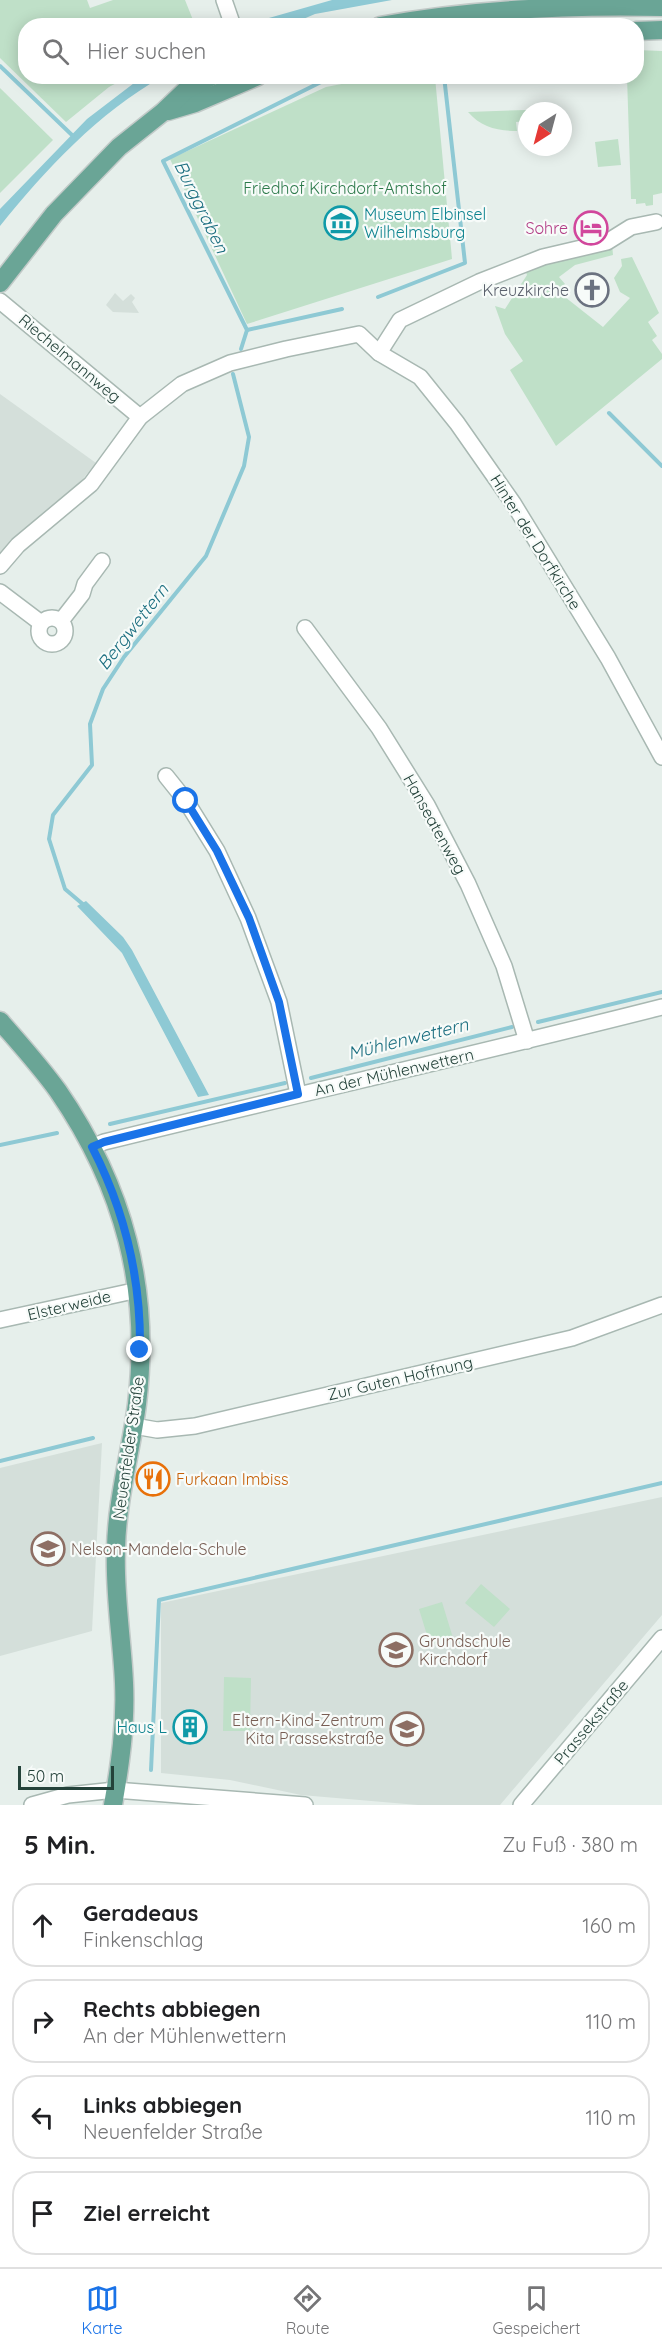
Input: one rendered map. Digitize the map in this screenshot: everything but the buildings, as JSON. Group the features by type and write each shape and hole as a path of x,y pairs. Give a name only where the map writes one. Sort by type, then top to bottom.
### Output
{"main road":[{"path":"432,18 545,7 662,7"},
{"path":"644,31 662,30"},
{"path":"0,283 37,235 118,147 163,112 186,90 197,84"},
{"path":"163,112 195,103 237,84"},
{"name":"Neuenfelder Straße","path":"0,1021 57,1090 92,1147 111,1187 123,1222 133,1258 138,1290 140,1350 134,1426 122,1489 116,1546 116,1588 124,1683 124,1717 114,1798"}],"street":[{"path":"224,0 231,18"},
{"path":"379,353 400,320 479,282 543,257 607,242 631,227 656,222"},
{"name":"Riechelmannweg","path":"0,301 140,417"},
{"name":"Hinter der Dorfkirche","path":"140,417 182,384 230,363 359,334 379,353 420,377 457,423 513,504 608,658 662,757"},
{"path":"0,566 18,545 91,484 140,417"},
{"path":"61,621 82,594 85,584 102,561"},
{"path":"0,592 41,623"},
{"path":"51,618 61,621 65,635 62,640 53,645 40,638 38,633 41,623 51,618"},
{"name":"Hanseatenweg","path":"305,628 379,728 427,805 468,884 504,966 526,1041"},
{"path":"166,776 186,801 217,851 249,918 279,1002 298,1094"},
{"name":"An der Mühlenwettern","path":"92,1147 104,1142 298,1094 662,1007"},
{"name":"Elsterweide","path":"0,1320 138,1290"},
{"name":"Zur Guten Hoffnung","path":"134,1426 157,1430 195,1426 572,1338 662,1305"},
{"name":"Prassekstraße","path":"521,1805 662,1638"},
{"path":"32,1805 68,1795 305,1805"}],"shaded area":[{"path":"115,293 123,301 131,294 135,298 132,302 139,313 113,312 106,305"},
{"path":"0,394 96,463 71,493 14,538 0,553"},
{"name":"Nelson-Mandela-Schule","path":"102,1443 92,1631 0,1656 0,1468"},
{"name":"Grundschule Kirchdorf","path":"662,1497 662,1615 500,1805 418,1805 301,1795 230,1780 161,1773 161,1603"}],"green space":[{"path":"0,0 87,0 90,8 113,0 185,0 192,18 18,18 18,75 0,58"},
{"path":"644,50 662,51 662,193 653,195 653,205 636,204 636,199 631,199 627,84 644,84"},
{"path":"27,84 115,84 109,87 66,122"},
{"name":"Friedhof Kirchdorf-Amtshof","path":"342,84 436,84 452,259 247,324 170,159 326,87"},
{"path":"0,88 53,140 0,193"},
{"path":"518,110 517,131 490,127 478,121 468,112"},
{"path":"618,139 621,165 598,167 595,142"},
{"path":"612,244 613,255 575,265 559,277 565,284 562,287 567,293 565,297 603,327 630,298 620,292 614,278 622,266 621,259 632,257 659,313 648,322 657,336 652,340 662,354 662,359 556,446 510,370 523,361 505,334 495,306 505,309 527,275 525,270"},
{"path":"481,1584 510,1609 494,1627 465,1603"},
{"path":"442,1602 453,1638 430,1645 419,1609"},
{"path":"224,1677 251,1678 250,1731 223,1731"}],"water":[{"path":"332,0 392,0 315,14 306,18 269,18"},
{"path":"133,84 150,84 116,107 74,144 35,184 0,226 0,209 87,119"},
{"path":"86,901 123,937 132,950 209,1095 198,1097 122,953 77,906"}],"waterway":[{"path":"0,66 18,83"},
{"path":"19,84 73,136"},
{"name":"Burggraben","path":"247,330 163,161 317,84"},
{"name":"Burggraben","path":"378,297 465,263 445,84"},
{"name":"Burggraben","path":"247,330 342,309"},
{"name":"Bergwettern","path":"241,349 247,330"},
{"name":"Bergwettern","path":"85,906 65,889 49,839 53,815 92,765 90,724 103,689 124,657 206,556 244,466 249,437 233,374"},
{"path":"609,413 662,466"},
{"name":"Mühlenwettern","path":"538,1022 662,992"},
{"name":"Mühlenwettern","path":"311,1078 512,1027"},
{"name":"Mühlenwettern","path":"110,1124 285,1083"},
{"name":"Mühlenwettern","path":"0,1145 57,1133"},
{"path":"0,1461 93,1438"},
{"path":"151,1770 159,1600 662,1483"}],"place":[{"name":"Museum Elbinsel Wilhelmsburg","path":"341,223"},
{"name":"Sohre","path":"591,228"},
{"name":"Kreuzkirche","path":"592,290"},
{"name":"Furkaan Imbiss","path":"153,1479"},
{"name":"Nelson-Mandela-Schule","path":"48,1549"},
{"name":"Grundschule Kirchdorf","path":"396,1650"},
{"name":"Haus L","path":"190,1727"},
{"name":"Eltern-Kind-Zentrum Kita Prassekstraße","path":"407,1729"}],"route":[{"path":"140,1350 139,1303 133,1258 111,1187 92,1147 104,1142 298,1094 279,1002 249,918 217,851 186,801"}]}
